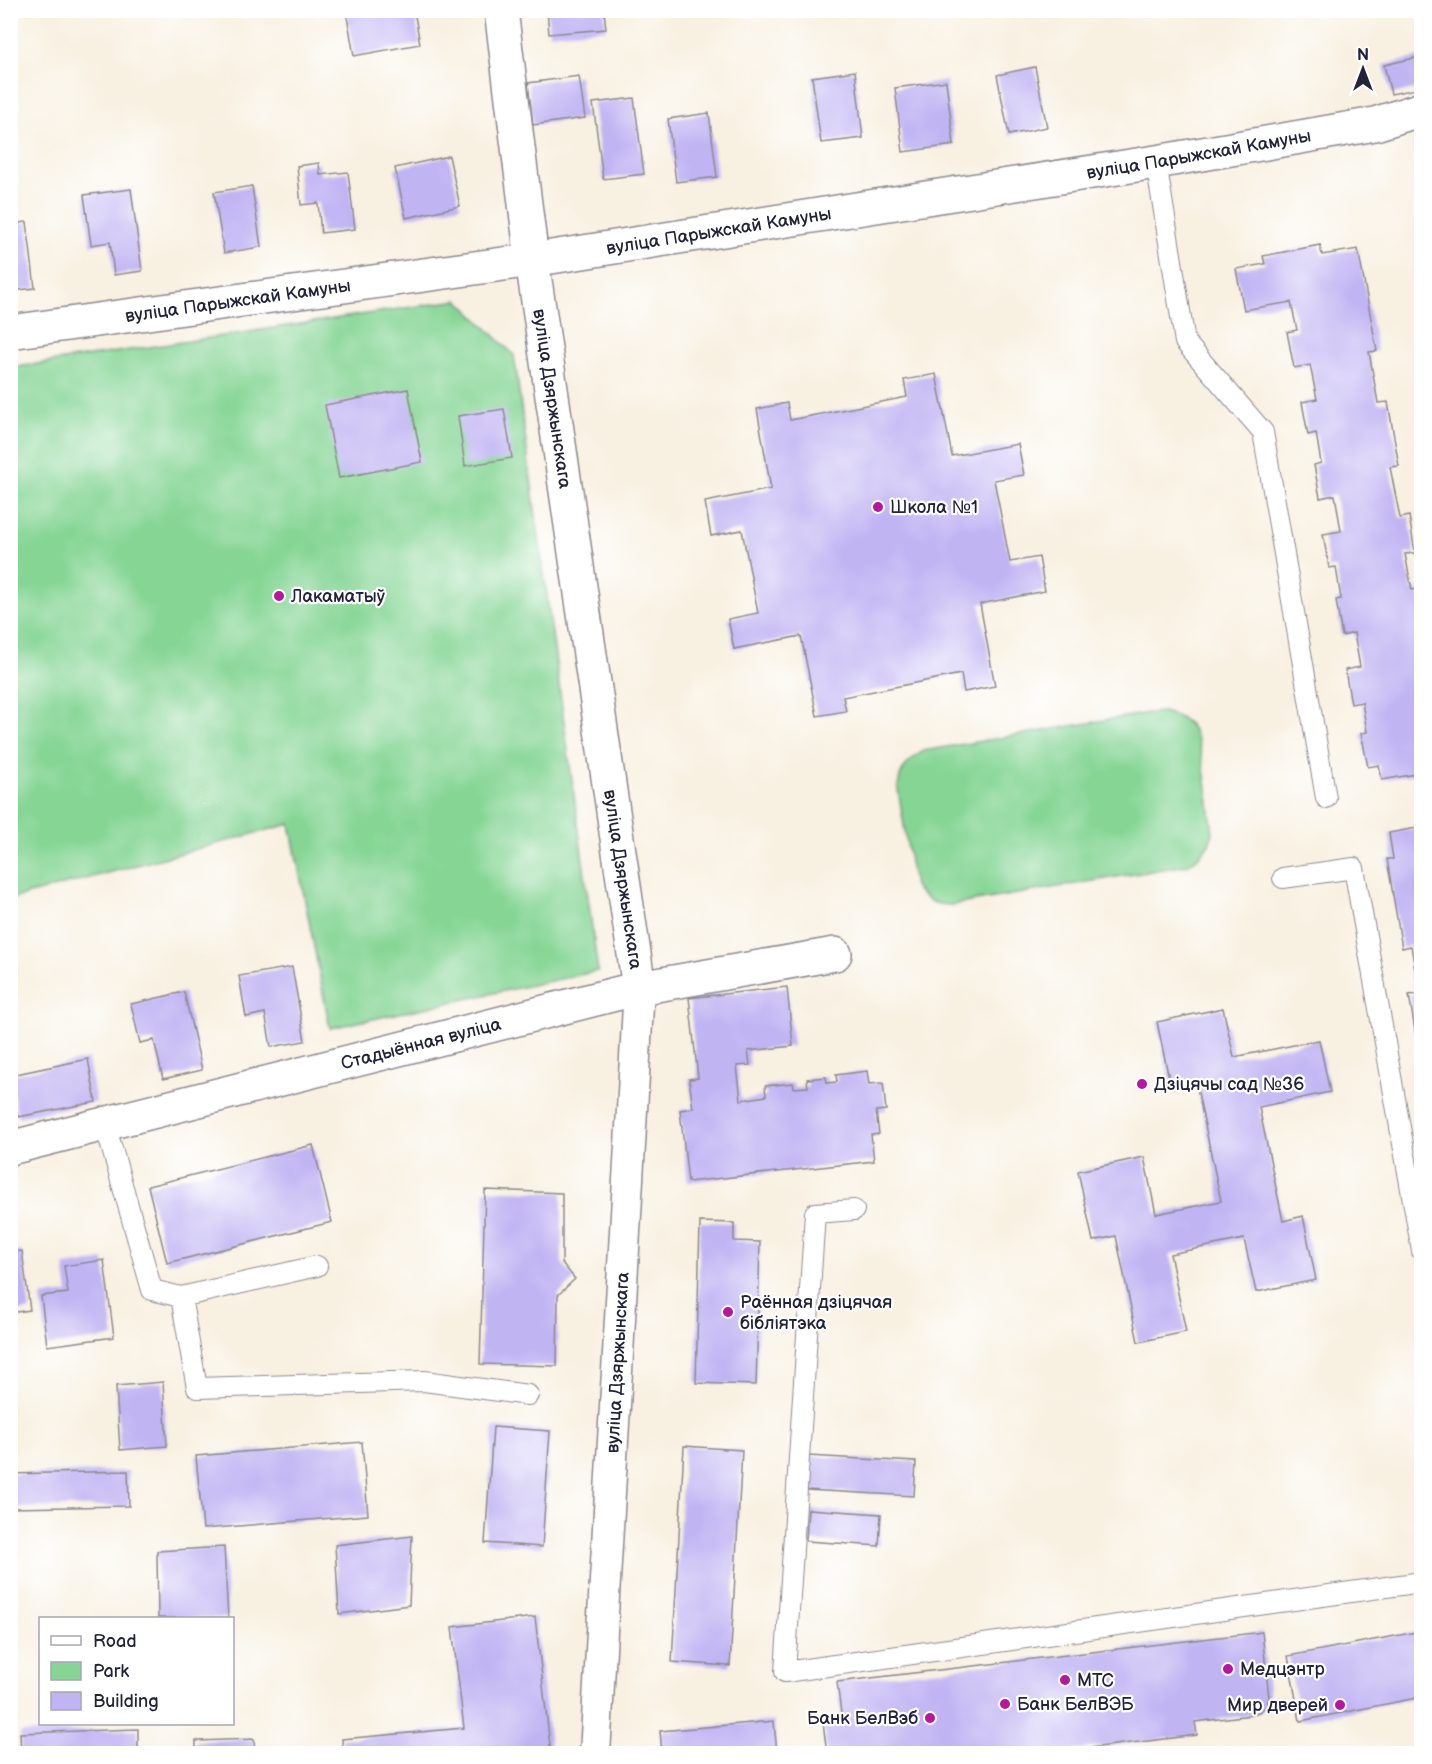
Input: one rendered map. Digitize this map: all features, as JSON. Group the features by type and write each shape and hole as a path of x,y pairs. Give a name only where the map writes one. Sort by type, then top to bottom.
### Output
{"street":[{"name":"вуліца Дзяржынскага","path":"501,10 532,260 639,988 596,1754"},
{"name":"вуліца Парыжскай Камуны","path":"10,332 532,260 1156,162 1375,124 1422,110"},
{"name":"Стадыённая вуліца","path":"10,1148 639,988 835,954"}],"lane":[{"path":"1156,162 1185,342 1263,432 1326,798"},
{"path":"1283,878 1354,868 1414,1163 1422,1251"},
{"path":"105,1124 152,1290 181,1297 317,1266"},
{"path":"854,1210 815,1213 785,1672 1422,1582"},
{"path":"181,1297 197,1388 424,1381 528,1395"}],"green space":[{"name":"Лакаматыў","path":"458,300 514,355 598,971 330,1028 290,824 11,899 11,368"},
{"path":"1163,712 1182,719 1191,727 1196,735 1203,762 1213,833 1206,848 1192,862 1187,865 952,905 930,901 914,886 898,789 905,767 923,751"}],"building":[{"path":"346,10 414,10 420,44 354,56"},
{"path":"547,10 604,10 606,29 549,34"},
{"path":"1419,57 1422,88 1391,94 1384,65"},
{"path":"1035,67 1047,127 1009,135 997,75"},
{"path":"855,71 863,138 821,143 812,77"},
{"path":"579,76 585,118 533,125 528,83"},
{"path":"946,81 954,145 903,152 895,88"},
{"path":"634,98 644,174 603,179 593,103"},
{"path":"709,113 717,177 676,182 668,119"},
{"path":"449,156 460,206 406,218 395,168"},
{"path":"319,163 320,175 348,172 355,229 321,233 318,203 301,205 297,166"},
{"path":"252,186 261,247 224,253 214,192"},
{"path":"131,189 142,271 114,275 110,242 91,245 84,195"},
{"path":"27,222 35,288 10,291 10,224"},
{"path":"1320,245 1322,255 1358,249 1377,351 1369,352 1378,403 1388,402 1399,466 1390,467 1400,518 1409,516 1415,553 1405,554 1412,590 1418,589 1422,606 1422,623 1416,624 1422,654 1422,773 1382,780 1379,765 1368,767 1361,733 1367,732 1362,702 1351,704 1345,670 1360,667 1354,633 1342,636 1336,600 1341,599 1336,567 1329,568 1323,534 1341,531 1335,495 1320,498 1314,465 1321,463 1316,433 1308,435 1302,402 1317,399 1310,365 1294,368 1287,332 1297,330 1291,302 1244,310 1236,269 1265,264 1263,256"},
{"path":"936,374 952,456 1018,444 1024,475 994,480 1010,562 1039,557 1045,591 980,604 995,686 964,692 961,674 843,697 846,711 817,716 801,636 734,649 728,619 758,613 742,530 711,536 705,502 771,489 757,409 787,403 790,420 907,397 904,380"},
{"path":"408,389 422,462 339,478 325,405"},
{"path":"504,409 512,458 465,466 458,416"},
{"path":"1422,827 1422,1060 1420,1060 1409,995 1419,994 1411,946 1402,948 1387,859 1393,859 1389,833"},
{"path":"292,967 305,1041 271,1047 265,1013 246,1017 239,976"},
{"path":"787,987 793,1046 748,1051 750,1065 737,1066 741,1100 766,1096 765,1086 793,1083 794,1088 808,1087 807,1079 826,1077 827,1083 837,1082 836,1075 867,1071 869,1084 883,1083 886,1110 876,1111 879,1134 871,1135 874,1161 688,1182 680,1110 693,1108 689,1079 698,1078 689,998"},
{"path":"184,992 202,1070 163,1079 154,1040 140,1043 131,1004"},
{"path":"1223,1008 1234,1057 1319,1040 1330,1092 1259,1107 1283,1221 1303,1216 1316,1280 1256,1292 1244,1239 1170,1254 1186,1332 1138,1342 1116,1236 1093,1241 1078,1171 1144,1157 1156,1214 1221,1201 1196,1083 1171,1088 1157,1022"},
{"path":"88,1059 96,1102 18,1117 13,1093 10,1093 10,1061 13,1061 16,1074"},
{"path":"313,1145 332,1222 167,1263 148,1186"},
{"path":"485,1190 562,1193 562,1263 575,1279 558,1295 557,1366 480,1364"},
{"name":"Раённая дзіцячая бібліятэка","path":"700,1222 734,1223 734,1241 760,1242 756,1385 696,1383"},
{"path":"22,1251 30,1310 10,1313 10,1252"},
{"path":"104,1260 114,1337 47,1346 41,1296 68,1293 64,1266"},
{"path":"163,1382 167,1446 120,1450 116,1386"},
{"path":"493,1427 550,1431 542,1547 485,1543"},
{"path":"362,1442 368,1515 203,1529 196,1456"},
{"path":"684,1446 742,1450 730,1666 672,1662"},
{"path":"808,1456 916,1462 914,1496 807,1490"},
{"path":"128,1471 129,1506 10,1508 10,1474"},
{"path":"808,1509 881,1514 879,1546 806,1541"},
{"path":"412,1536 409,1605 339,1614 335,1545"},
{"path":"224,1547 228,1617 158,1617 157,1551"},
{"path":"535,1617 551,1754 343,1754 342,1739 464,1728 452,1627"},
{"path":"1422,1631 1422,1697 1300,1721 1288,1656"},
{"path":"1262,1632 1269,1698 1267,1705 1261,1711 1251,1715 1195,1722 1197,1735 1040,1754 827,1754 823,1723 842,1721 837,1682"},
{"path":"774,1721 777,1754 662,1754 660,1731"},
{"path":"138,1729 138,1754 21,1754 20,1733"},
{"path":"254,1739 255,1754 196,1754 196,1741"}],"place":[{"name":"Школа №1","path":"878,507"},
{"name":"Лакаматыў","path":"279,596"},
{"name":"Дзіцячы сад №36","path":"1142,1084"},
{"name":"Раённая дзіцячая бібліятэка","path":"728,1312"},
{"name":"Медцэнтр","path":"1228,1669"},
{"name":"МТС","path":"1065,1680"},
{"name":"Банк БелВЭБ","path":"1005,1704"},
{"name":"Мир дверей","path":"1340,1705"},
{"name":"Банк БелВэб","path":"930,1718"}]}
